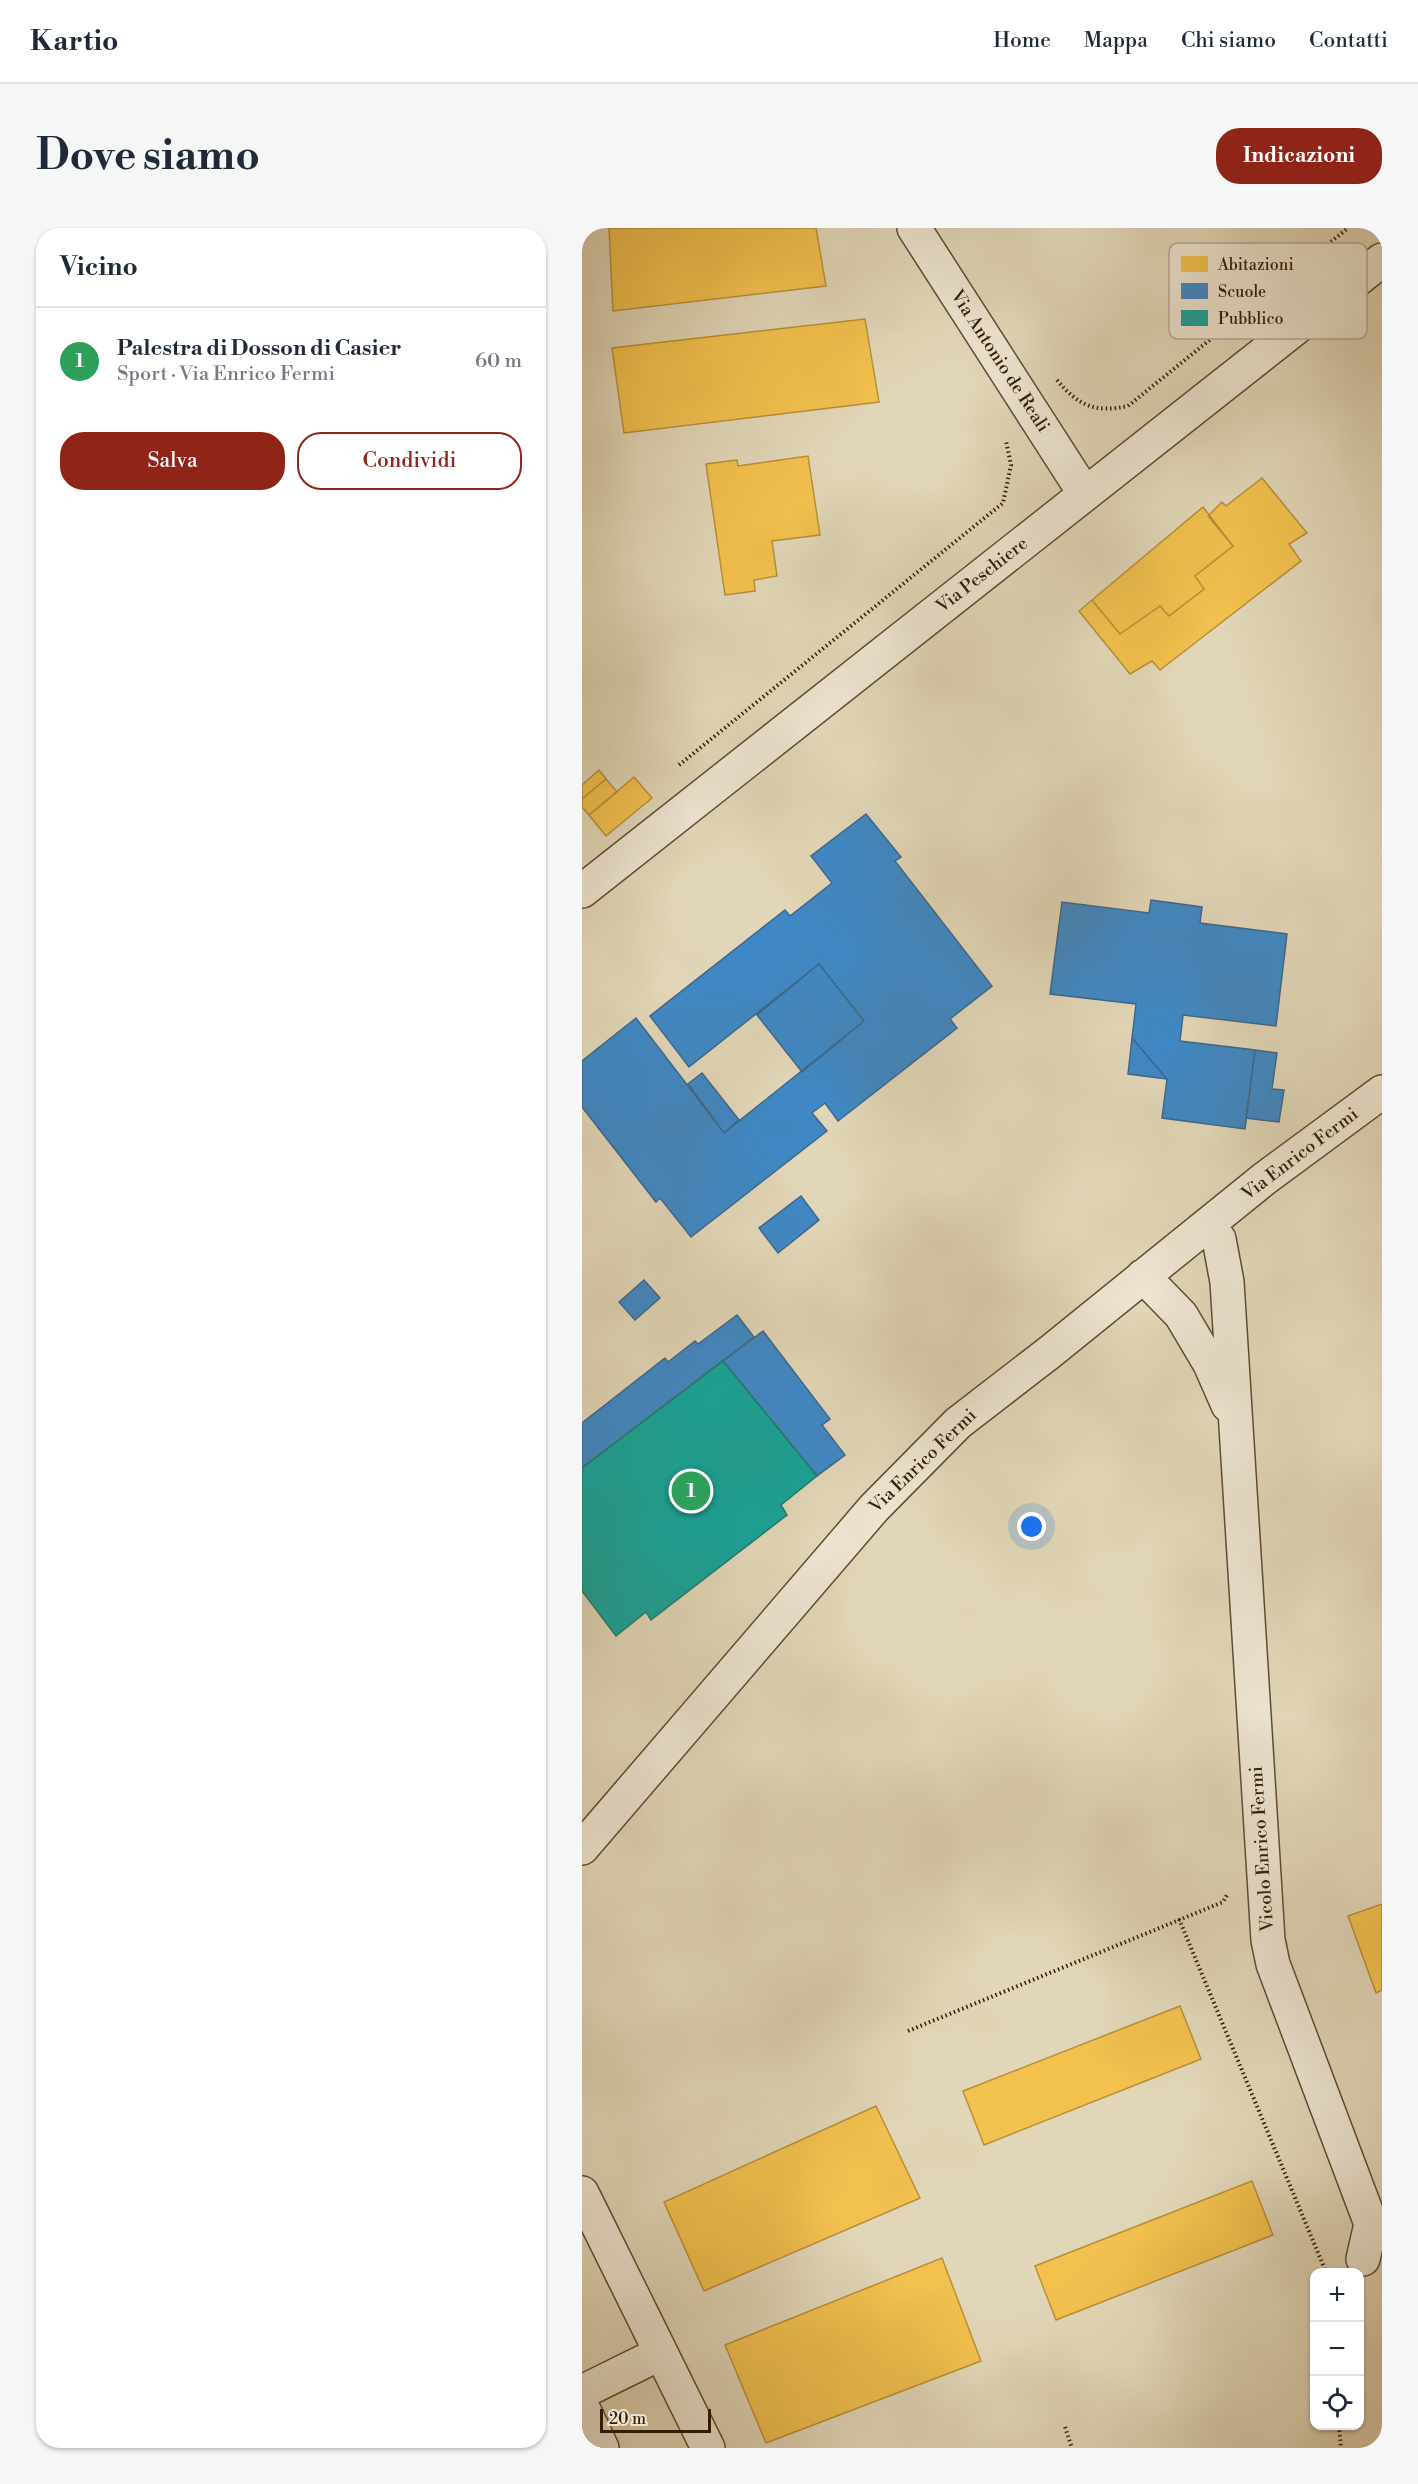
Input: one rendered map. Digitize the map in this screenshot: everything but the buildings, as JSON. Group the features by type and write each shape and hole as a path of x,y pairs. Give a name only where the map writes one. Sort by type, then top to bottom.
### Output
{"street":[{"name":"Via Antonio de Reali","path":"914,228 1085,494"},
{"name":"Via Peschiere","path":"1367,272 1382,260"},
{"name":"Via Peschiere","path":"582,891 1282,339"},
{"name":"Via Enrico Fermi","path":"582,1848 874,1508 958,1423 1050,1352 1263,1179 1382,1092"},
{"name":"Vicolo Enrico Fermi","path":"1207,1226 1219,1239 1227,1282 1268,1940 1273,1964 1371,2224 1363,2259"},
{"name":"Vicolo Enrico Fermi","path":"1143,1276 1181,1315 1210,1364 1235,1420"},
{"path":"582,2193 708,2448"},
{"path":"582,2392 661,2353"},
{"path":"582,2406 602,2448"}],"path":[{"path":"1329,243 1348,228"},
{"path":"1017,388 1048,369 1081,403 1108,410 1128,406 1211,339"},
{"path":"679,765 1003,502 1011,465 1003,431"},
{"path":"908,2031 1223,1902 1229,1890"},
{"path":"1179,1919 1324,2268"},
{"path":"1065,2427 1072,2448"},
{"path":"1339,2430 1341,2448"}],"place":[{"name":"Palestra di Dosson di Casier","path":"691,1491"}]}
